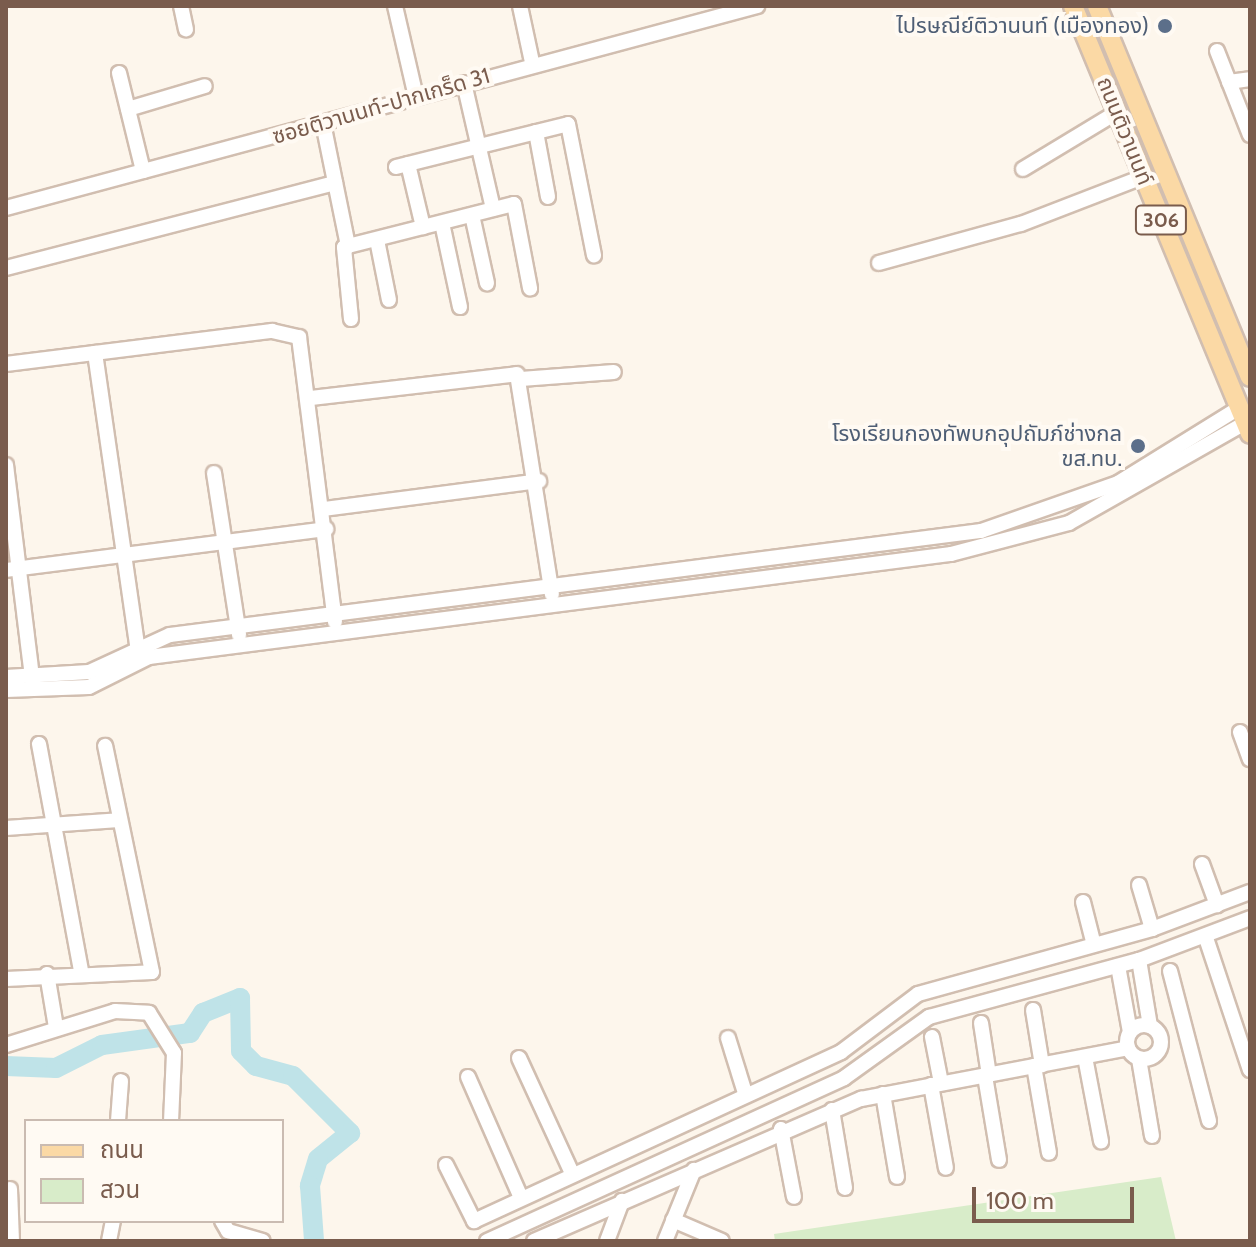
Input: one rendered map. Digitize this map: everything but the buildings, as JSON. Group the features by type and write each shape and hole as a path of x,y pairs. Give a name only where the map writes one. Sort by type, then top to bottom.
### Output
{"main road":[{"name":"ถนนติวานนท์","path":"1073,6 1244,413"},
{"name":"ถนนติวานนท์","path":"1100,7 1249,374"}],"street":[{"path":"181,6 186,29"},
{"path":"395,6 416,97"},
{"path":"520,6 532,62"},
{"name":"ซอยติวานนท์-ปากเกร็ด 31","path":"6,208 323,123 532,62 757,6"},
{"path":"1217,51 1250,135"},
{"path":"119,73 143,171"},
{"path":"1229,82 1250,79"},
{"path":"464,83 481,145 493,209"},
{"path":"128,109 205,86"},
{"path":"1023,169 1117,112"},
{"path":"323,123 348,246"},
{"path":"423,227 402,166 568,124 594,255"},
{"path":"536,132 548,197"},
{"path":"879,263 1021,224 1143,177"},
{"path":"6,268 335,183"},
{"path":"351,319 340,256 348,246 514,204 530,288"},
{"path":"472,215 487,283"},
{"path":"442,223 460,307"},
{"path":"377,240 389,300"},
{"path":"6,364 287,332 306,353 335,633"},
{"path":"95,353 136,645 141,661"},
{"path":"311,398 505,372 521,379 614,372"},
{"path":"521,379 539,481 553,602"},
{"path":"6,690 89,672 136,645 237,627 981,531 1118,483 1244,413"},
{"path":"6,677 32,683 101,684 141,661 240,645 995,543 1069,523 1244,413"},
{"path":"6,465 12,569 32,683"},
{"path":"214,473 240,645"},
{"path":"324,509 539,481"},
{"path":"12,569 326,529"},
{"path":"468,596 472,613"},
{"path":"1240,732 1250,759"},
{"path":"39,744 81,970"},
{"path":"6,979 81,970 152,972 105,746"},
{"path":"6,828 119,820"},
{"path":"1202,864 1217,905"},
{"path":"1139,885 1152,929"},
{"path":"446,1165 474,1221 745,1093 841,1052 918,994 1152,929 1250,892"},
{"path":"1083,902 1094,945"},
{"path":"487,1241 844,1078 929,1017 1139,960 1206,938 1250,918"},
{"path":"1206,938 1250,1070"},
{"path":"1139,960 1150,1026 1162,1042"},
{"path":"1118,966 1130,1032 1128,1048"},
{"path":"1170,971 1209,1121"},
{"path":"47,974 56,1027"},
{"path":"1033,1010 1049,1153"},
{"path":"6,1045 115,1011 149,1013 168,1037 171,1119"},
{"path":"981,1023 999,1160"},
{"path":"1130,1032 1150,1026"},
{"path":"1162,1042 1189,1035"},
{"path":"932,1037 946,1168"},
{"path":"728,1038 745,1093"},
{"path":"1139,1059 1155,1057 1162,1042"},
{"path":"534,1241 551,1237 622,1201 781,1129 832,1110 883,1094 1128,1048"},
{"path":"1128,1048 1139,1059 1152,1136"},
{"path":"1085,1057 1101,1141"},
{"path":"519,1058 572,1173"},
{"path":"468,1077 521,1198"},
{"path":"118,1119 121,1081"},
{"path":"883,1094 897,1177"},
{"path":"832,1110 845,1188"},
{"path":"781,1129 794,1197"},
{"path":"665,1241 694,1170"},
{"path":"10,1189 8,1218 12,1241"},
{"path":"607,1241 622,1201"},
{"path":"673,1220 722,1241"},
{"path":"223,1223 228,1231 263,1241"}],"green space":[{"path":"1161,1177 1176,1241 775,1241 774,1234"}],"waterway":[{"path":"6,1066 56,1068 102,1045 190,1033 203,1013 240,998 241,1051 256,1066 293,1076 350,1133 318,1159 310,1186 314,1241"}],"place":[{"name":"ไปรษณีย์ติวานนท์ (เมืองทอง)","path":"1165,26"},
{"name":"โรงเรียนกองทัพบกอุปถัมภ์ช่างกล ขส.ทบ.","path":"1138,446"}]}
